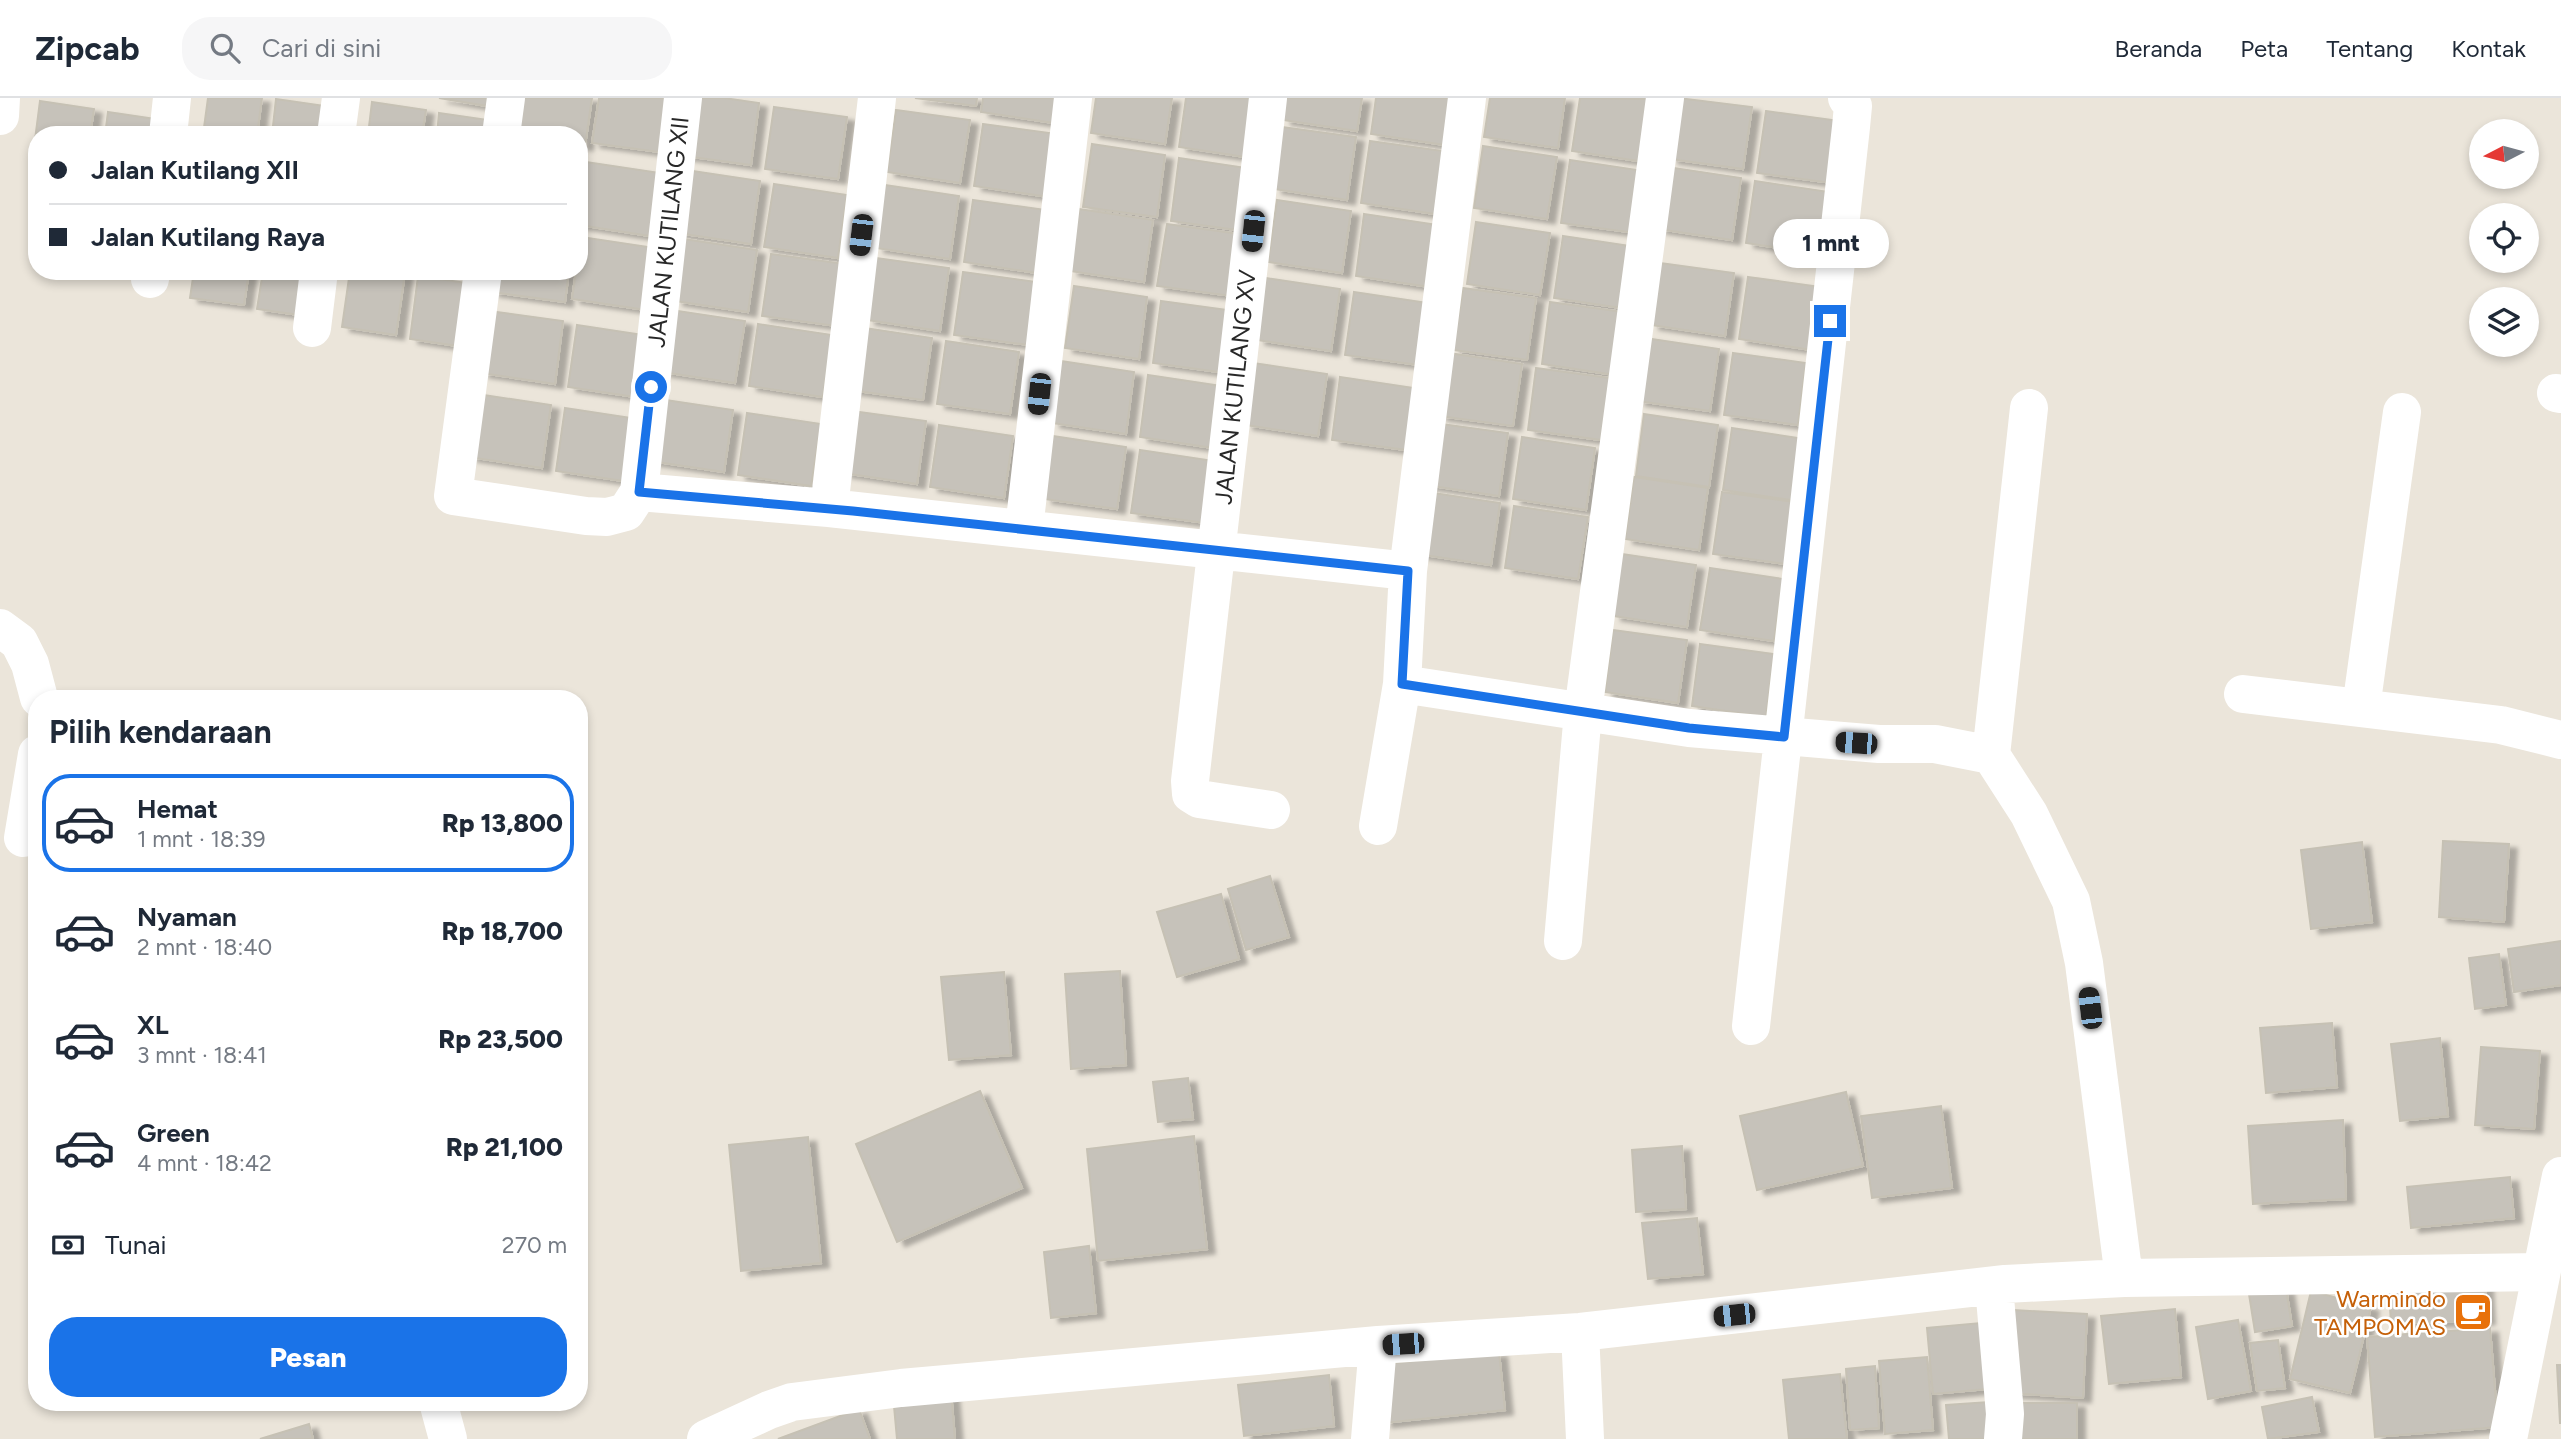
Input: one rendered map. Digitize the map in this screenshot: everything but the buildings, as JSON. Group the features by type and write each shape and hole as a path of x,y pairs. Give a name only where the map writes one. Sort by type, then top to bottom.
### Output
{"street":[{"path":"0,116 1,98"},
{"path":"169,126 173,98"},
{"path":"337,126 341,98"},
{"path":"502,126 506,98"},
{"name":"JALAN KUTILANG XII","path":"639,492 683,98"},
{"path":"829,509 877,98"},
{"path":"1024,529 1073,98"},
{"name":"JALAN KUTILANG XV","path":"1268,98 1190,788 1191,794 1199,799 1271,810"},
{"path":"1378,826 1402,684 1408,571 1467,98"},
{"path":"1563,941 1583,712 1665,98"},
{"path":"1751,1026 1851,127 1853,106 1847,98"},
{"path":"312,328 318,280"},
{"path":"482,280 453,496 607,517 626,512 639,492 1024,529 1408,571"},
{"path":"2029,408 1991,755 2029,814 2071,901 2084,963 2124,1278"},
{"path":"2361,708 2402,412"},
{"path":"0,628 19,642 30,664 37,690"},
{"path":"1402,684 1689,728 1879,744 1935,744 1991,755"},
{"path":"2243,694 2501,725 2561,740"},
{"path":"23,838 28,808"},
{"path":"2508,1439 2561,1176"},
{"path":"706,1439 793,1402 1004,1377 1378,1345 1580,1332 2005,1284 2124,1278 2541,1272"},
{"path":"1994,1286 2005,1414 2003,1439"},
{"path":"1580,1332 1586,1439"},
{"path":"1370,1439 1378,1345"},
{"path":"440,1411 448,1439"}],"place":[{"name":"Warmindo TAMPOMAS","path":"2473,1312"}],"route":[{"path":"651,387 639,492 853,511 1408,571 1402,684 1689,728 1784,737 1830,321"}]}
